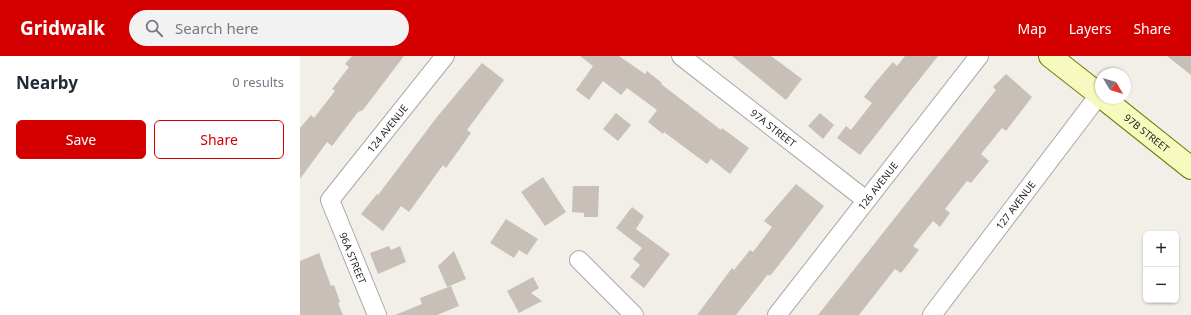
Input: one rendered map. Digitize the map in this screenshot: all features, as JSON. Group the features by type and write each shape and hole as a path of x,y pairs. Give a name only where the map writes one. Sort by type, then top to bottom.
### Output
{"street":[{"name":"124 AVENUE","path":"330,200 445,56"},
{"name":"97A STREET","path":"681,56 866,200"},
{"name":"126 AVENUE","path":"777,315 979,56"},
{"name":"97B STREET","path":"1050,56 1095,91"},
{"name":"127 AVENUE","path":"932,315 1095,104"},
{"name":"97B STREET","path":"1111,104 1191,168"},
{"name":"96A STREET","path":"330,200 377,315"},
{"path":"579,260 634,315"}],"building":[{"path":"352,56 404,56 363,110 358,112 332,146 327,142 300,179 300,128 311,115 314,118 335,91 332,89 349,67 345,64"},
{"path":"580,56 619,56 645,74 647,71 662,83 661,84 721,130 722,128 749,148 730,174 711,159 707,164 648,122 657,110 627,88 621,95 603,81 589,100 576,90 593,66"},
{"path":"732,56 771,56 802,79 786,100"},
{"path":"905,56 938,56 860,155 837,138 846,126 851,130 872,103 864,97 874,84 893,62 897,66"},
{"path":"1167,56 1191,56 1191,75"},
{"path":"482,63 504,80 467,130 471,133 446,168 443,165 409,212 401,206 383,231 361,214 377,194 378,195 437,117"},
{"path":"1006,74 1032,97 1006,131 1002,128 981,154 989,161 971,183 967,181 945,209 950,213 940,227 933,221 913,246 919,250 901,273 895,269 859,315 818,315 996,90 993,87"},
{"path":"616,113 631,125 618,141 603,129"},
{"path":"820,113 834,125 823,139 808,126"},
{"path":"543,177 566,212 545,226 521,192"},
{"path":"796,184 824,206 770,276 768,274 736,315 697,315 732,268 734,270 750,250 753,252 772,227 764,221"},
{"path":"573,186 599,186 598,217 584,217 584,213 572,212"},
{"path":"632,207 644,216 636,229 670,254 644,288 630,277 640,265 633,259 642,248 616,228"},
{"path":"506,219 538,239 527,255 519,250 514,258 490,243"},
{"path":"389,246 391,250 400,246 406,262 378,274 370,253"},
{"path":"454,251 466,279 447,287 438,266"},
{"path":"319,253 331,286 334,285 340,302 338,303 343,315 300,315 300,261"},
{"path":"533,277 539,288 531,293 542,301 519,313 507,291"},
{"path":"451,286 459,306 437,315 395,315 422,304 420,298"}]}
